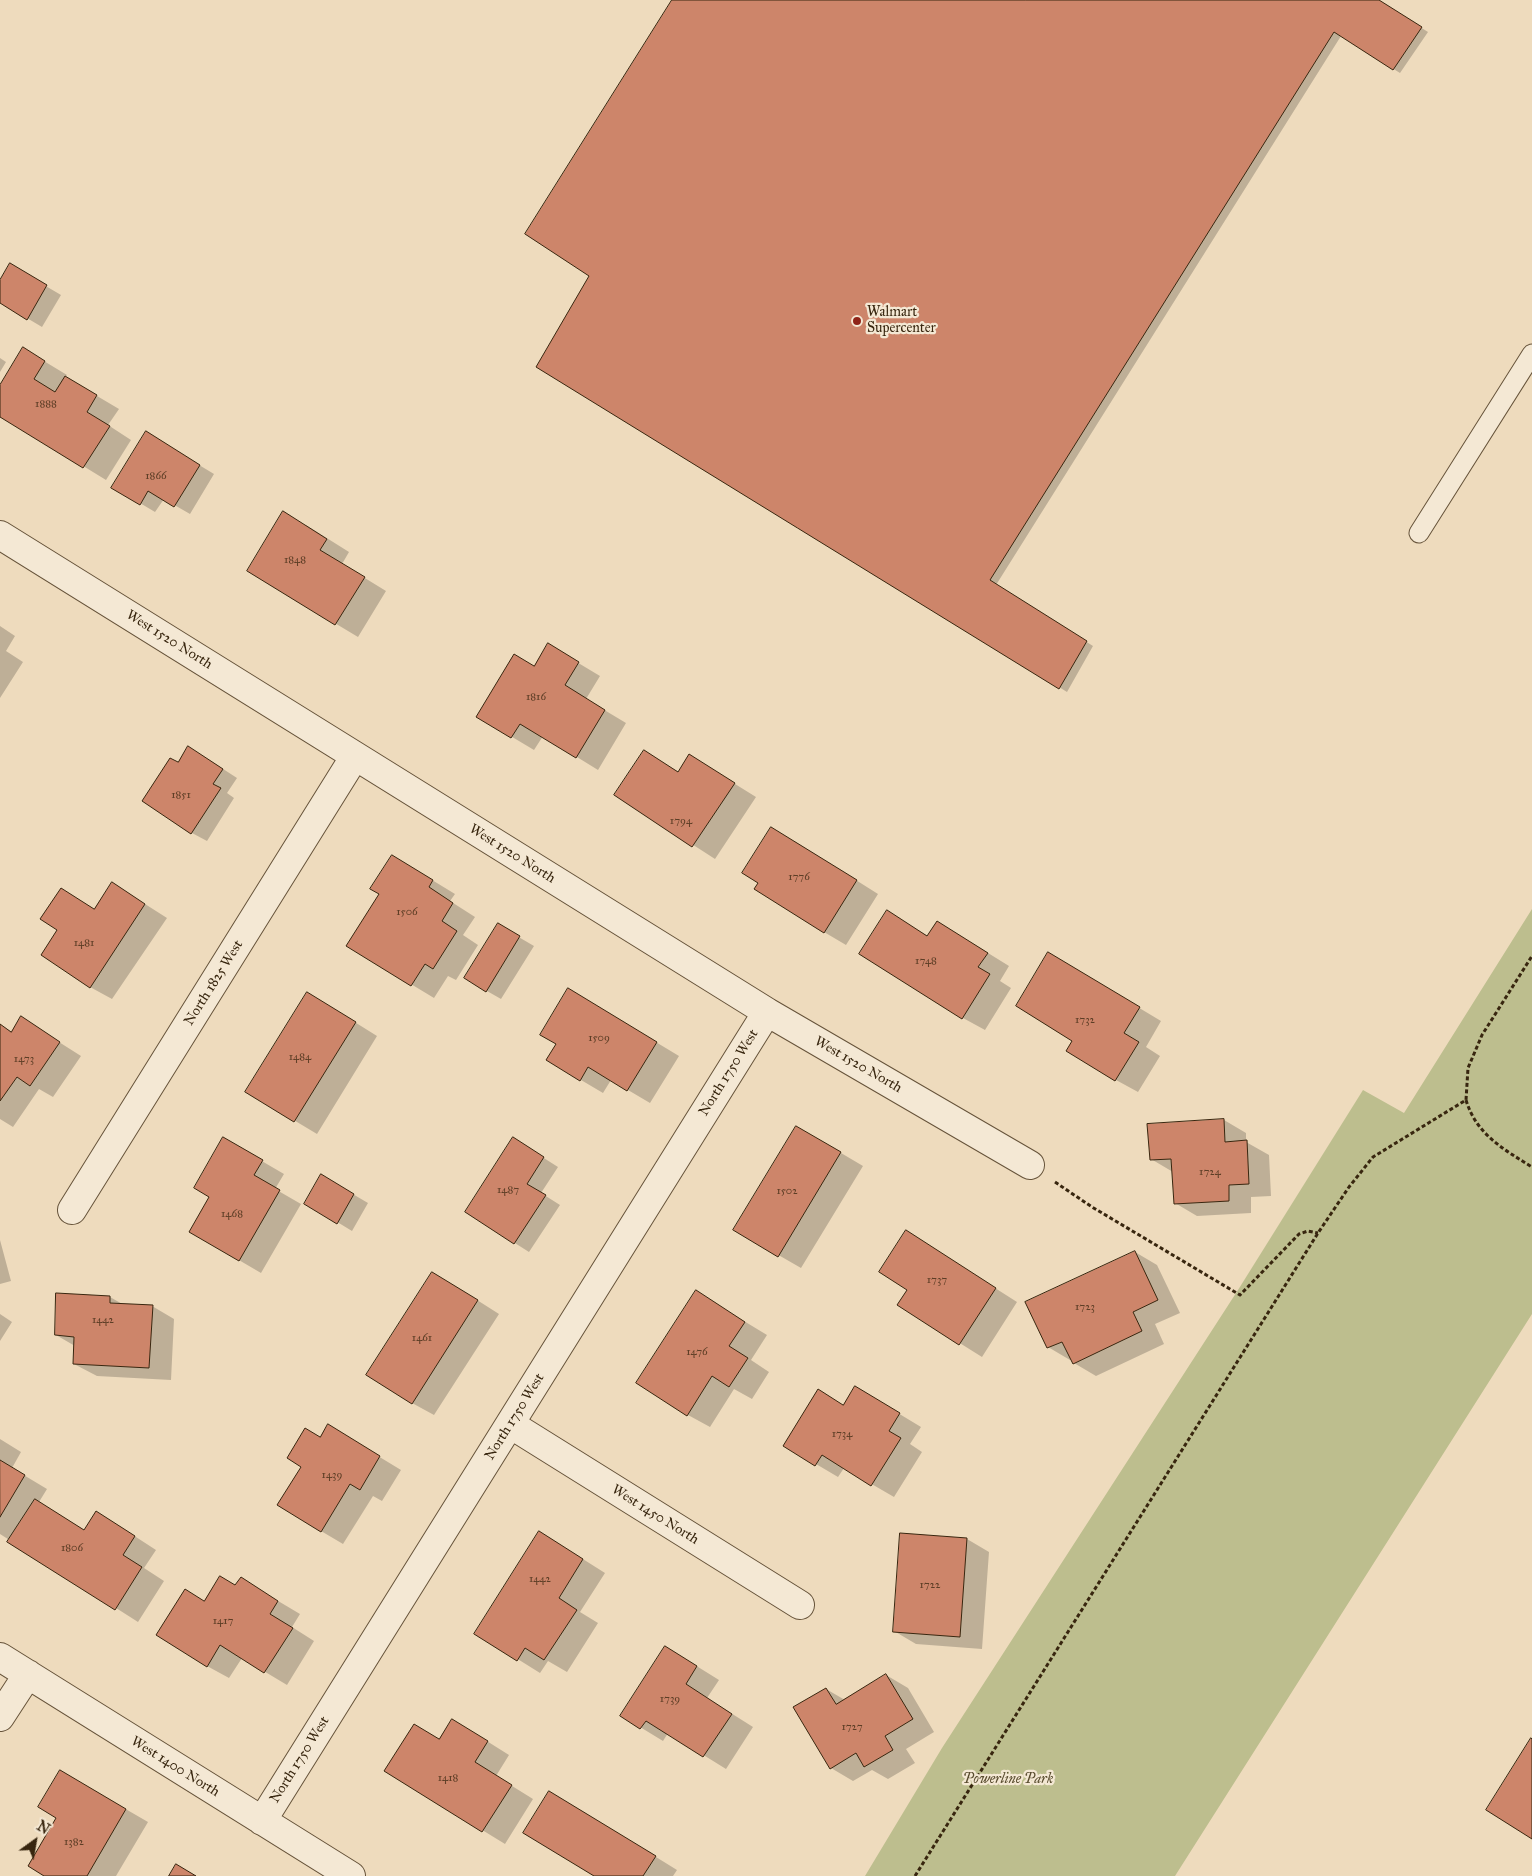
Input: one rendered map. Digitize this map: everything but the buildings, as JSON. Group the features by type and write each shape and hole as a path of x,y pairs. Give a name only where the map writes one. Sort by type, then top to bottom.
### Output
{"street":[{"name":"West 1520 North","path":"0,535 767,1012 1030,1165"},
{"name":"North 1825 West","path":"72,1210 355,756"},
{"name":"North 1750 West","path":"262,1821 767,1012"},
{"name":"West 1450 North","path":"510,1424 800,1605"},
{"name":"West 1400 North","path":"0,1657 350,1876"},
{"path":"0,1717 28,1674"}],"lane":[{"path":"1419,533 1532,354"}],"path":[{"path":"1532,956 1482,1035 1468,1068 1466,1100 1475,1121 1494,1143 1532,1167"},
{"path":"915,1876 1318,1233 1353,1181 1374,1157 1466,1100"},
{"path":"1030,1165 1092,1207 1240,1295 1299,1234 1308,1231 1318,1233"}],"green space":[{"name":"Powerline Park","path":"1532,909 1532,1314 1175,1876 865,1876 942,1748 1238,1290 1363,1090 1404,1113"}],"place":[{"name":"Walmart Supercenter","path":"857,321"}]}
